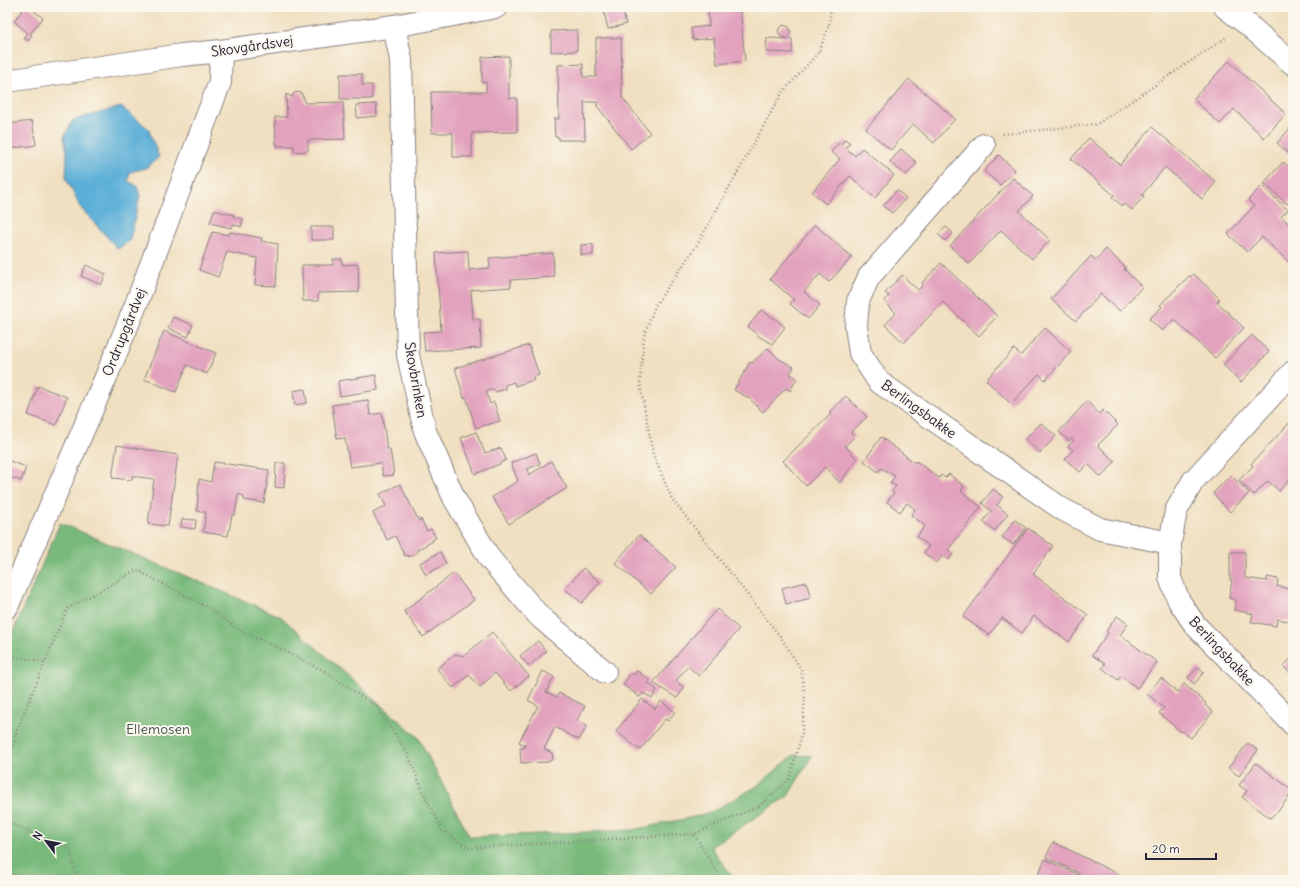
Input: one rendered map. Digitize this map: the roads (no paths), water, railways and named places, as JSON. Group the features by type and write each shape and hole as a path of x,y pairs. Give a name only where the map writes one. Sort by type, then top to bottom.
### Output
{"street":[{"name":"Skovgårdsvej","path":"7,80 394,26 496,7"},
{"path":"1225,7 1293,64"},
{"name":"Skovbrinken","path":"394,26 401,60 408,355 425,431 454,498 490,559 540,617 604,672"},
{"name":"Ordrupgårdvej","path":"7,607 135,307 220,82 221,51"},
{"name":"Berlingsbakke","path":"984,145 869,277 858,302 856,326 860,353 880,382 1062,509 1100,529 1170,543"},
{"name":"Berlingsbakke","path":"1293,372 1193,481 1176,511 1170,543 1170,578 1179,602 1195,625 1293,724"}],"water":[{"path":"121,107 148,128 159,157 146,168 130,172 128,181 137,186 140,196 130,240 118,249 80,207 66,178 67,152 64,137 73,120"}],"park label":[{"name":"Ellemosen","path":"158,729"}]}
